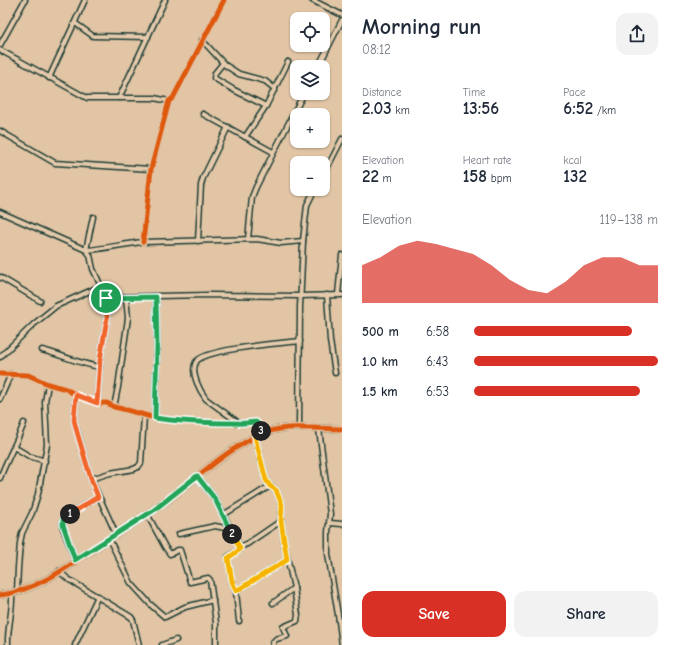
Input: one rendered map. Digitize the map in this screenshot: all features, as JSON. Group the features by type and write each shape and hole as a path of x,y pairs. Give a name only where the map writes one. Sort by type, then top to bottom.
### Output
{"street":[{"path":"0,45 24,1 19,0"},
{"path":"49,78 85,0"},
{"path":"119,98 165,0"},
{"path":"143,242 151,169 169,101 173,98 224,0"},
{"path":"312,0 342,15"},
{"path":"322,60 342,20"},
{"path":"75,23 93,36 148,37"},
{"path":"202,40 222,63 239,74 265,81 275,89"},
{"path":"0,50 86,98 154,98 169,101"},
{"path":"245,137 266,106 288,62"},
{"path":"222,63 214,73 214,78 266,106"},
{"path":"248,239 252,198 256,187 300,100"},
{"path":"203,114 274,152"},
{"path":"198,241 201,185 228,127"},
{"path":"0,131 55,163 151,169"},
{"path":"330,162 342,139"},
{"path":"299,428 300,296 303,240 307,205 312,196"},
{"path":"0,212 86,250 102,249 143,242 257,239 281,243 303,240"},
{"path":"86,250 93,217"},
{"path":"86,250 90,255 93,269 106,298 107,318 100,367 97,403"},
{"path":"106,298 209,295 340,295 342,255"},
{"path":"0,277 40,301"},
{"path":"0,357 34,324 56,306 101,286"},
{"path":"327,295 330,341 335,373"},
{"path":"114,407 128,318 126,297"},
{"path":"155,418 157,345 156,297"},
{"path":"239,424 204,396 196,380 194,372 197,360 202,357 231,350 300,341"},
{"path":"42,350 59,354 87,365 100,367"},
{"path":"0,374 28,375 48,384 66,389 76,395 97,403 107,403 114,407 144,416 179,422 239,424 256,422 259,425 261,434"},
{"path":"0,399 11,374"},
{"path":"8,645 8,634 15,593 20,543 22,533 32,513 38,494 47,445 45,402 48,384"},
{"path":"76,395 74,420 91,479 116,534"},
{"path":"91,479 138,467 141,463 144,416"},
{"path":"0,478 24,423"},
{"path":"0,596 15,593 39,583 59,571 147,514 197,476 261,434 281,429 342,429"},
{"path":"319,429 330,514 328,554 340,621 342,645"},
{"path":"255,437 266,480 270,486 276,490 282,505 281,521 287,560 294,588 298,619 297,621 283,627 286,636 276,639 273,642 273,645"},
{"path":"14,447 29,456 44,461"},
{"path":"197,476 215,499 240,548"},
{"path":"223,515 270,486"},
{"path":"75,560 63,528 63,520 74,511 98,497"},
{"path":"147,514 170,554 180,550 190,582 209,579 212,589 212,600 216,623 216,645"},
{"path":"239,622 236,591 232,581 228,558 240,548 281,521"},
{"path":"330,523 342,524"},
{"path":"179,534 215,526 230,529"},
{"path":"109,538 131,583 151,605 165,617 185,607 212,600"},
{"path":"236,591 287,560"},
{"path":"59,571 68,579 131,617 139,645"},
{"path":"273,603 294,588"},
{"path":"75,645 98,596"},
{"path":"162,645 176,640"}],"cycle path":[{"path":"143,242 151,169 169,101 173,98 224,0"},
{"path":"0,374 28,375 48,384 66,389 76,395 97,403 107,403 114,407 155,418 195,423 239,424 256,422 259,425 261,434"},
{"path":"0,595 29,588 71,565 177,493 234,449 258,435 288,428 342,429"}],"route":[{"path":"156,297 157,345 155,418 195,423 219,422 239,424 256,422 259,425 261,434 255,437 256,447 266,480 270,486 276,490 282,505 281,521 287,560 236,591 230,574 228,557 240,548 215,499 197,476 154,510 109,538 87,554 75,560 63,528 63,520 74,511 98,497 77,432 74,420 74,410 76,395 97,403 100,360 107,318 106,298 156,297"}]}
